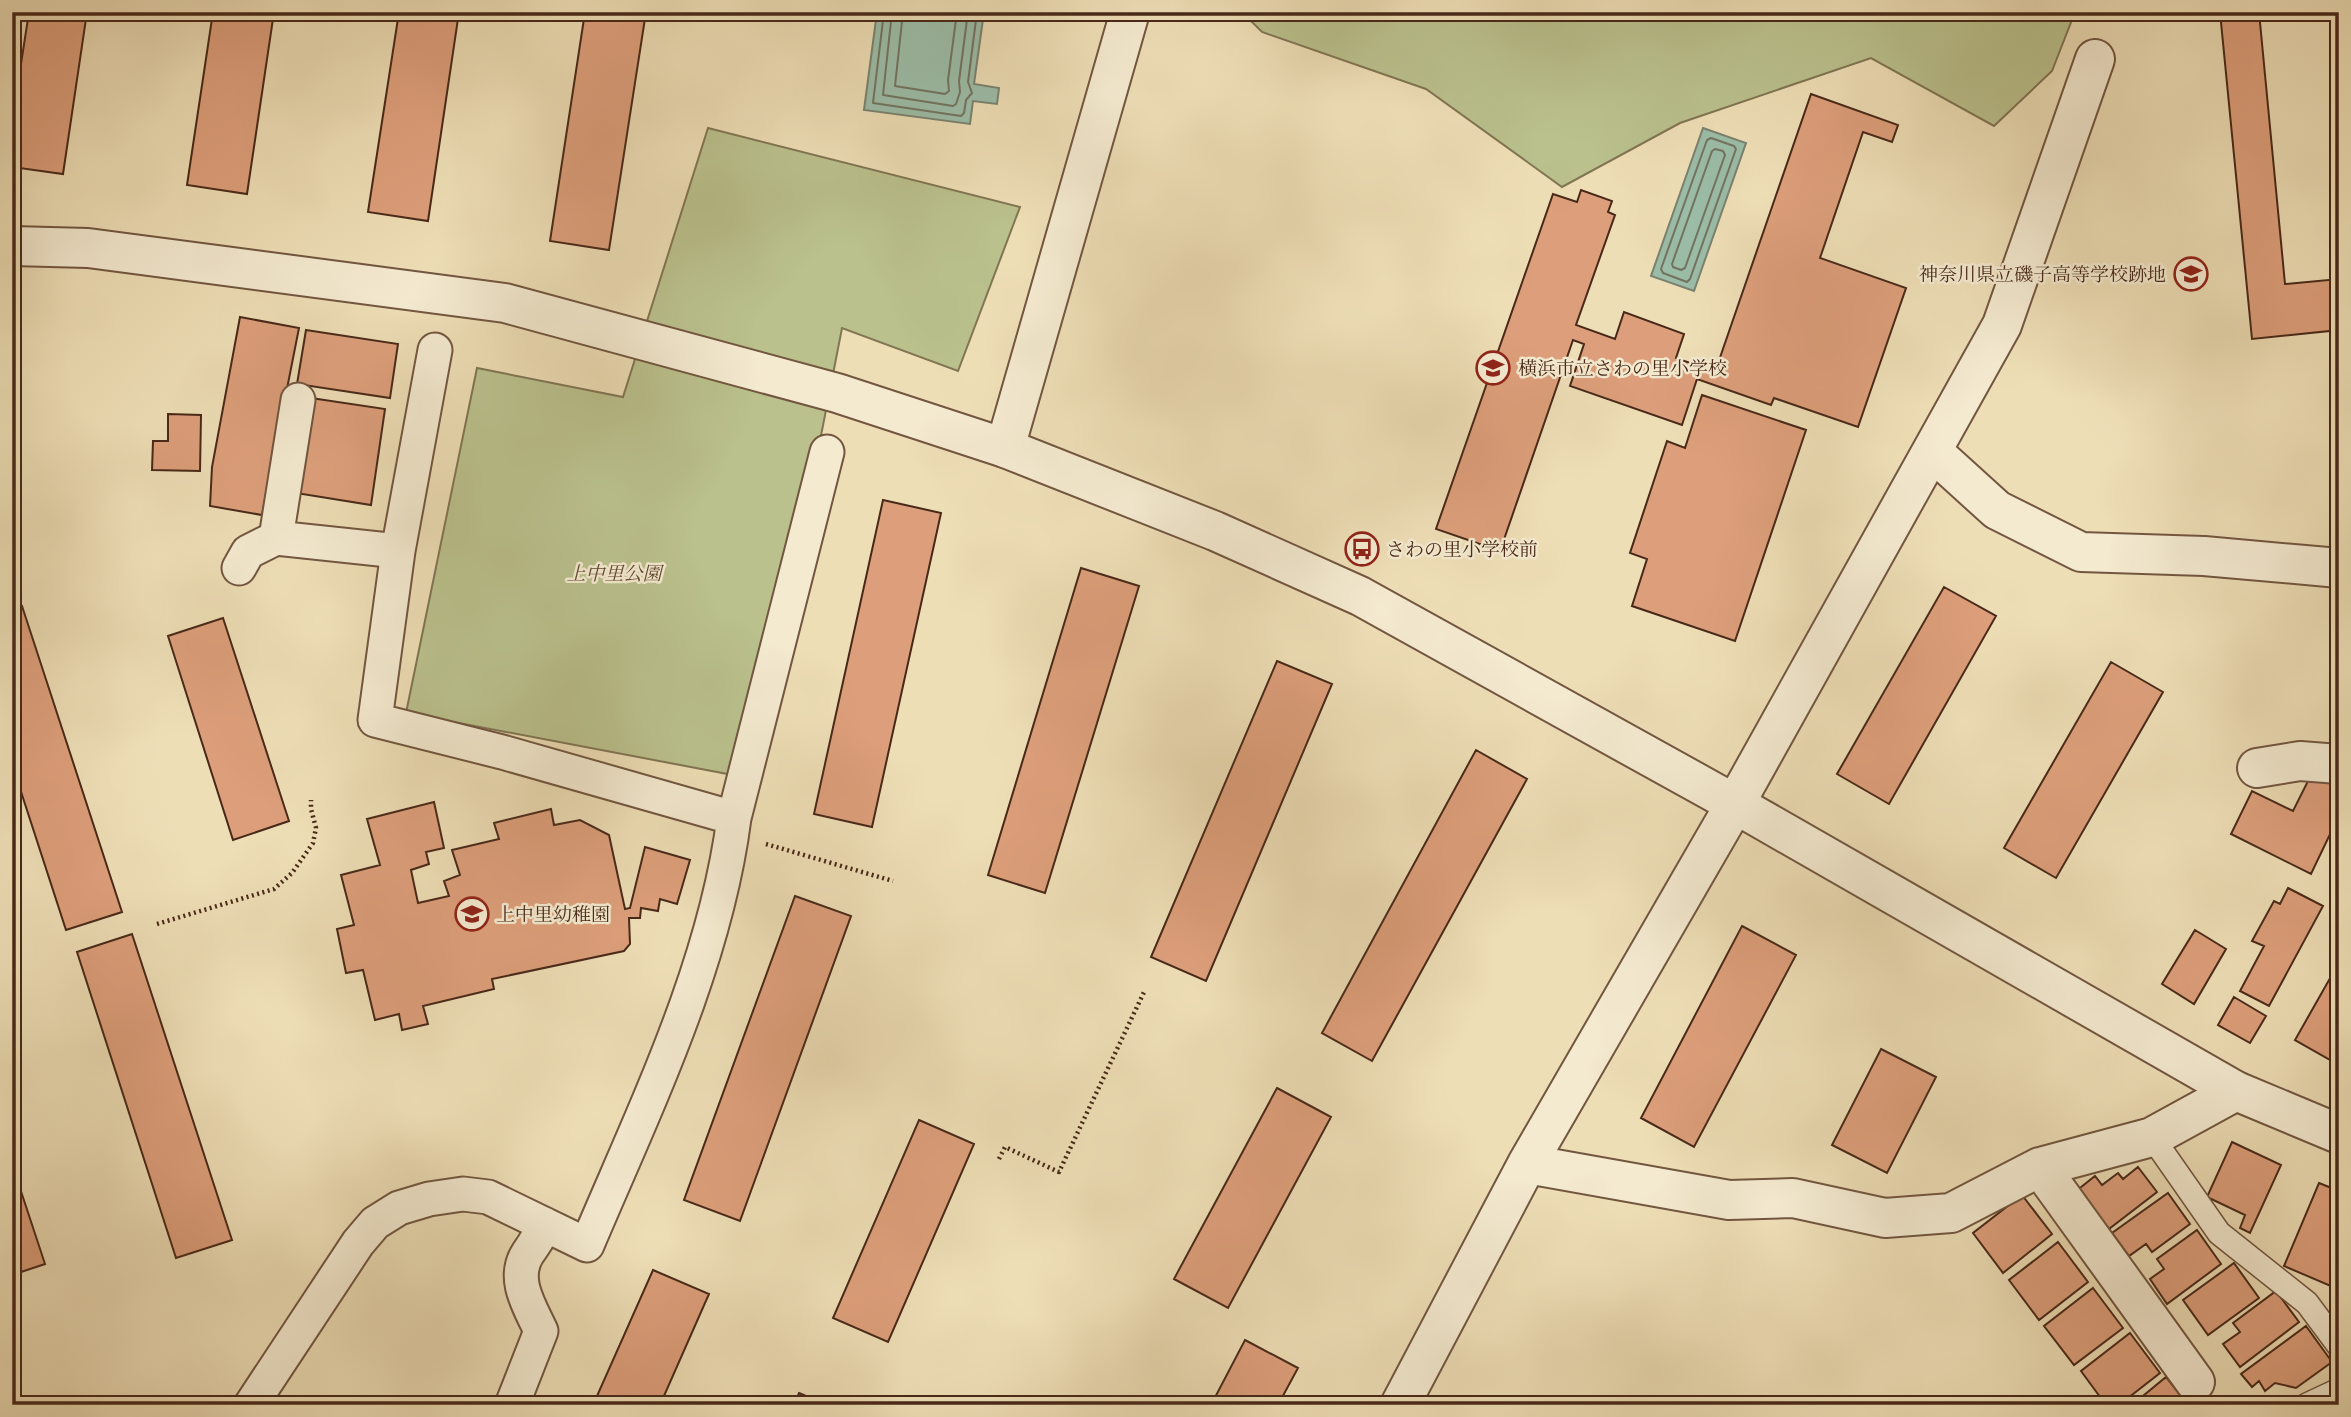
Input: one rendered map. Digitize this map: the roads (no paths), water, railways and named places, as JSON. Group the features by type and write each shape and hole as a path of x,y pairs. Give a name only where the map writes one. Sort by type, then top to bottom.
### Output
{"street":[{"path":"1005,448 1130,12"},
{"path":"1399,1405 1527,1164 1735,804 2001,325 2095,60"},
{"path":"12,246 88,248 505,303 837,393 1005,448 1214,531 1360,596 1735,804 2236,1091 2339,1134"},
{"path":"435,350 398,551 375,720 502,752 733,826"},
{"path":"276,538 298,400"},
{"path":"1933,451 1997,510 2081,552 2204,556 2339,568"},
{"path":"251,1405 358,1242 375,1223 399,1208 429,1199 463,1194 488,1197 587,1245 685,1009 728,862 733,826 827,452"},
{"path":"239,568 248,552 276,538 398,551"},
{"path":"2257,768 2300,761 2339,764"},
{"path":"1527,1164 1729,1200 1793,1198 1885,1218 1951,1213 2040,1167 2152,1137 2236,1091"},
{"path":"2040,1167 2195,1382"},
{"path":"512,1405 541,1331 522,1290 521,1270 528,1253 535,1247 544,1224"}],"lane":[{"path":"2152,1137 2219,1233 2306,1303 2339,1346"},
{"path":"2308,1405 2339,1390"}],"water":[{"path":"877,12 984,12 974,84 999,88 997,104 973,101 970,124 864,110"},
{"path":"1703,128 1746,143 1694,291 1651,276"}],"place":[{"name":"神奈川県立磯子高等学校跡地","path":"2191,274"},
{"name":"横浜市立さわの里小学校","path":"1493,368"},
{"name":"さわの里小学校前","path":"1362,549"},
{"name":"上中里幼稚園","path":"472,914"}],"park label":[{"name":"上中里公園","path":"614,573"}]}
